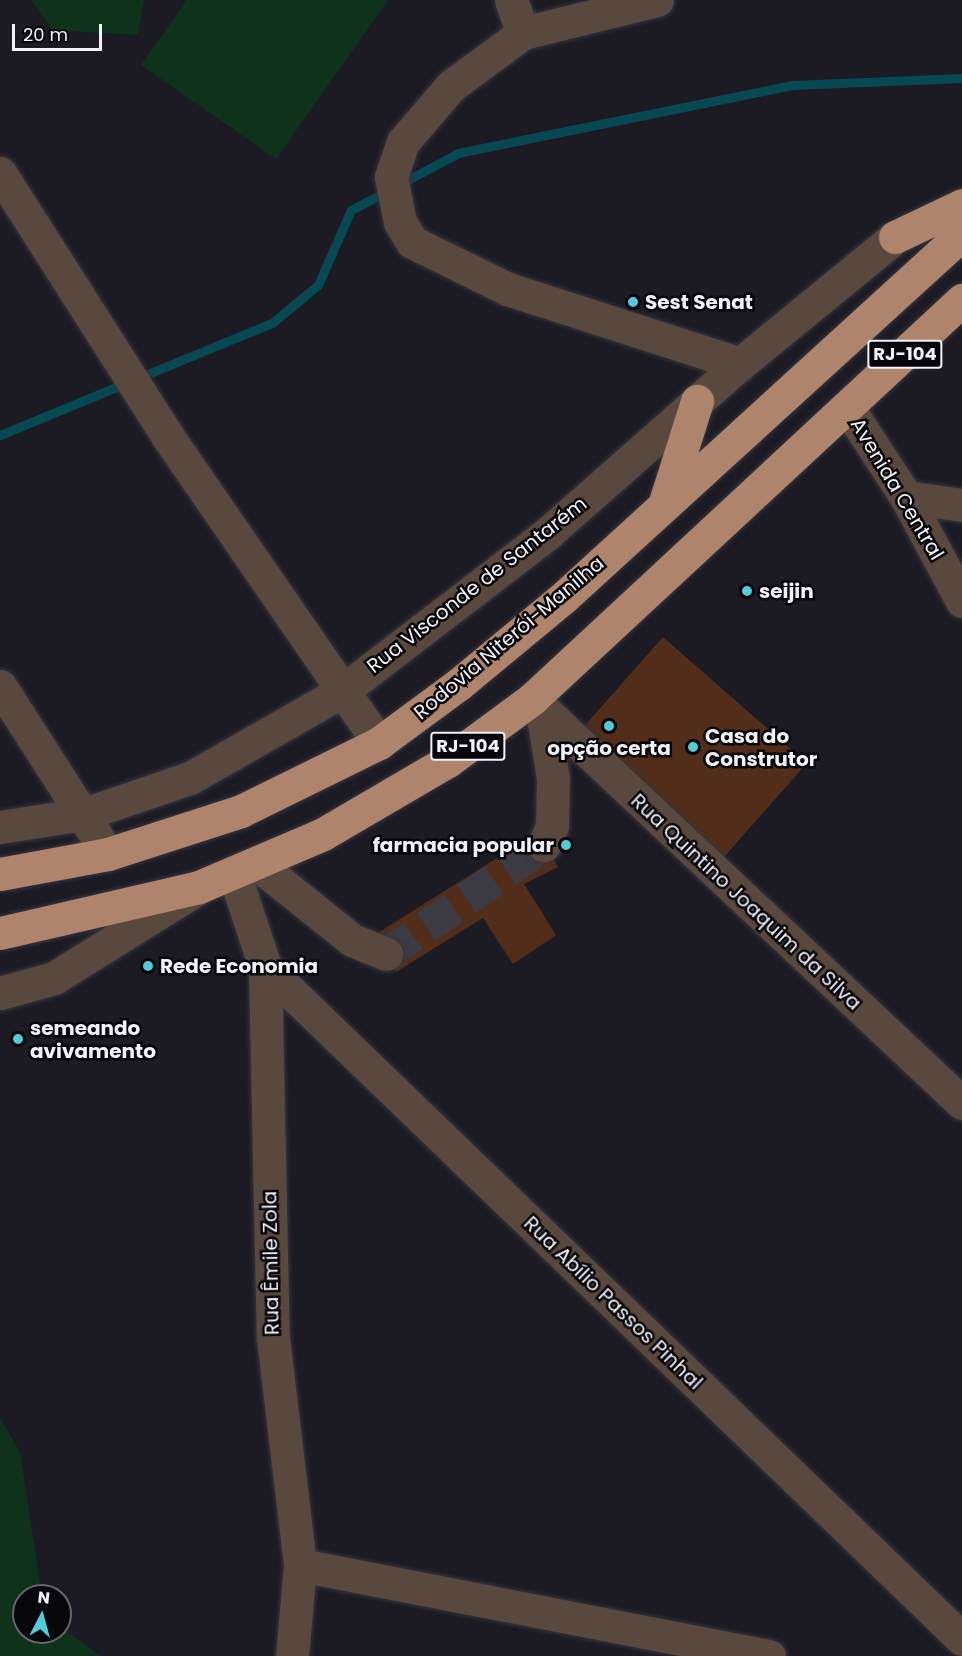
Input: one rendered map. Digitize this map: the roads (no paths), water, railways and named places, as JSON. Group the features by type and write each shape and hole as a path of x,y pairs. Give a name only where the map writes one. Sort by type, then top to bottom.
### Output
{"highway":[{"path":"894,237 962,205"},
{"name":"Rodovia Niterói-Manilha","path":"0,874 108,854 241,811 379,743 564,597 665,501 962,234"},
{"name":"RJ-104","path":"0,933 200,887 245,868 323,834 448,761 537,705 962,300"},
{"path":"665,501 697,401"}],"street":[{"path":"512,0 523,33"},
{"path":"657,0 523,33 451,86 403,142 391,177 400,222 412,242 508,289 740,363"},
{"path":"0,173 10,213 123,362 168,437 340,692 379,743"},
{"name":"Rua Visconde de Santarém","path":"0,827 84,814 190,778 340,692 548,533 740,363 894,237"},
{"name":"Avenida Central","path":"848,408 906,496 962,601"},
{"path":"906,496 962,505"},
{"path":"0,686 108,854"},
{"path":"537,705 553,777 552,826 544,845"},
{"name":"Rua Quintino Joaquim da Silva","path":"537,705 962,1104"},
{"path":"245,868 304,902 352,940 386,954"},
{"name":"Rua Êmile Zola","path":"245,868 254,925 265,967 273,1338 300,1565 291,1656"},
{"path":"0,993 54,978 200,887"},
{"path":"254,925 304,902"},
{"name":"Rua Abílio Passos Pinhal","path":"265,967 962,1639"},
{"path":"300,1565 769,1656"}],"waterway":[{"path":"0,435 272,323 318,285 351,210 458,153 792,85 962,78"}],"tunnel":[{"path":"386,954 544,845"}],"place":[{"name":"Sest Senat","path":"633,302"},
{"name":"seijin","path":"747,591"},
{"name":"opção certa","path":"609,726"},
{"name":"Casa do Construtor","path":"693,747"},
{"name":"farmacia popular","path":"566,845"},
{"name":"Rede Economia","path":"148,966"},
{"name":"semeando avivamento","path":"18,1039"}]}
